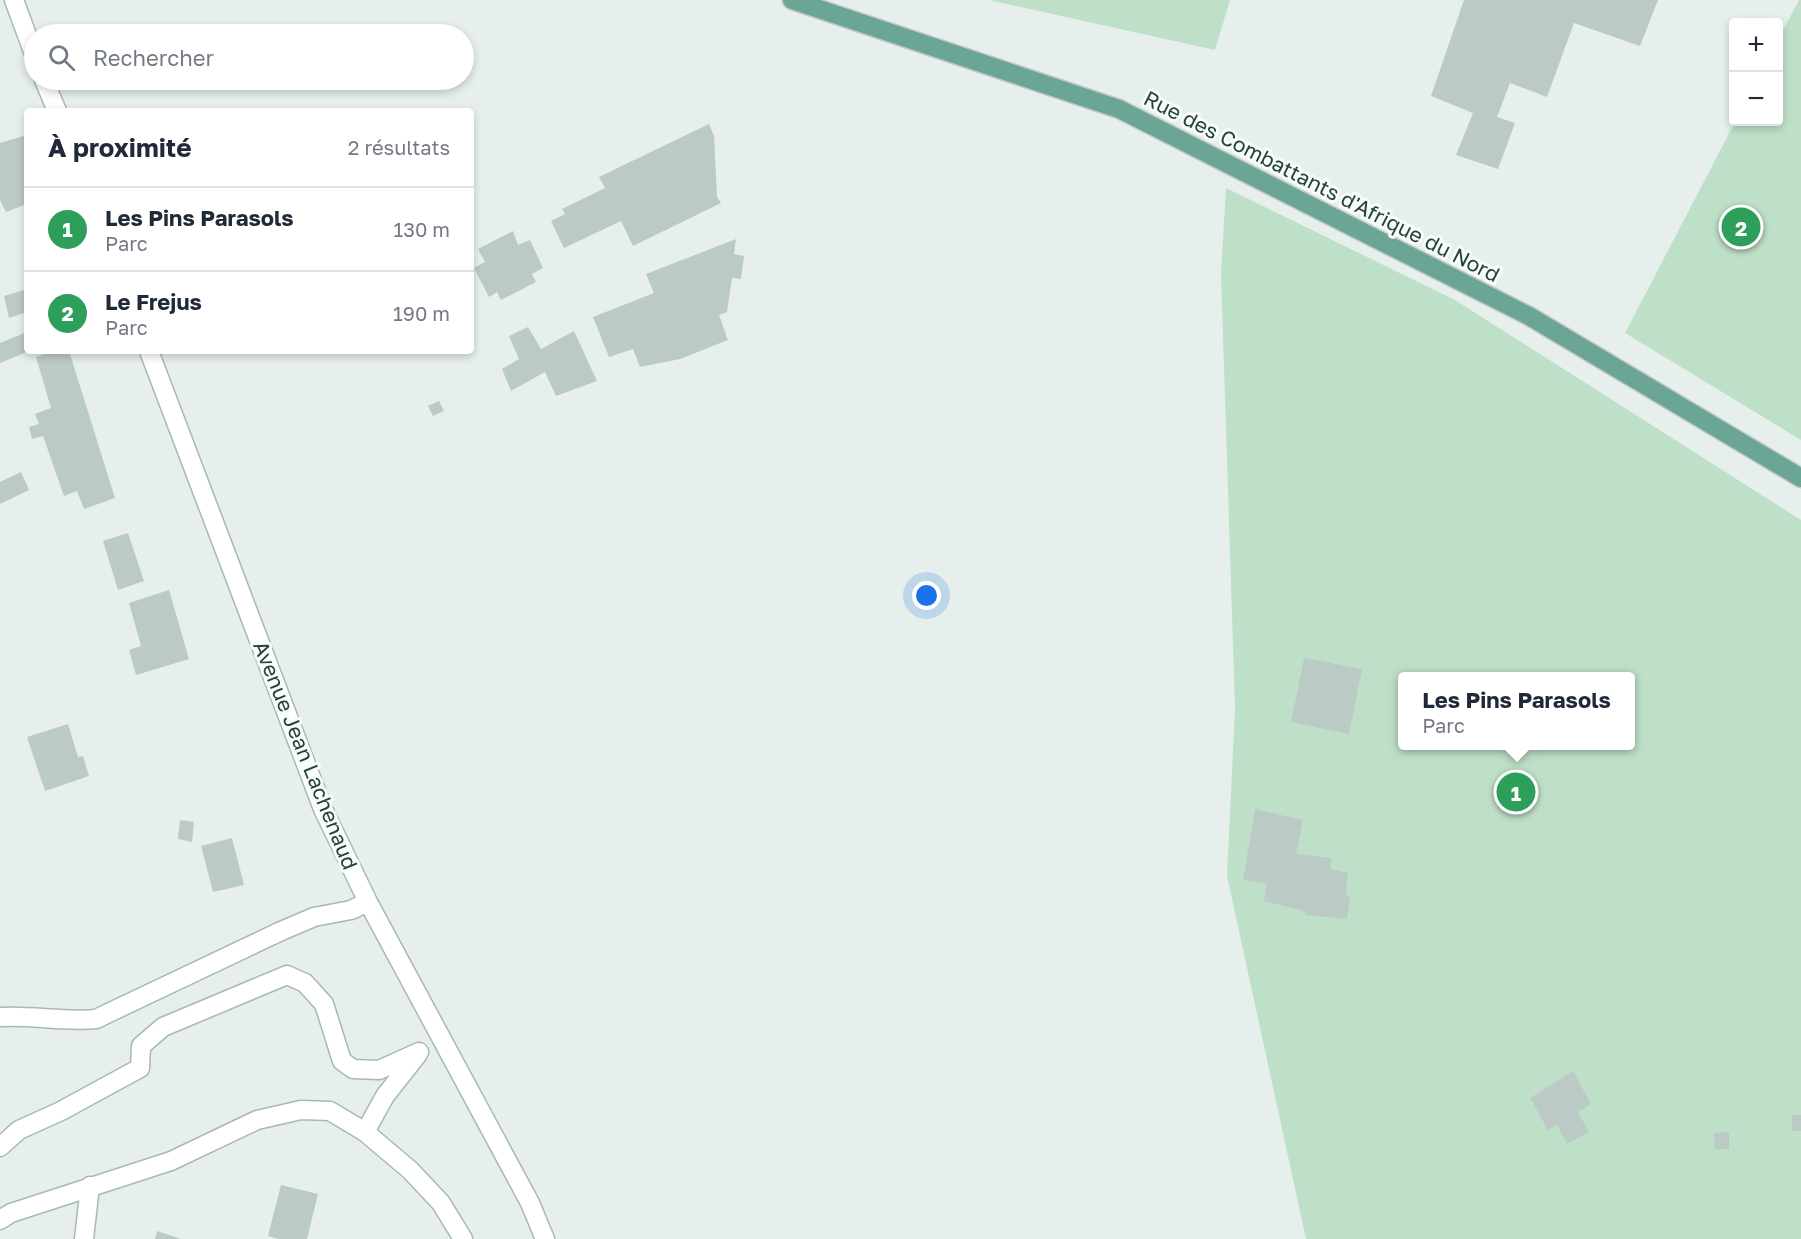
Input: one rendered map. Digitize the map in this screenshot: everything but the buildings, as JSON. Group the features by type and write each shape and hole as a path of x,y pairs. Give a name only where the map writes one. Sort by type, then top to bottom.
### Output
{"main road":[{"name":"Rue des Combattants d'Afrique du Nord","path":"792,0 1119,109 1529,316 1801,478"}],"street":[{"path":"14,0 24,27"},
{"path":"48,90 56,108"},
{"name":"Avenue Jean Lachenaud","path":"150,354 323,809 368,902 530,1203 545,1239"},
{"path":"0,1017 15,1016 74,1021 96,1019 279,932 314,918 351,910 368,902"},
{"path":"0,1147 19,1130 61,1111 140,1068 141,1046 163,1027 286,975 305,983 324,1004 342,1061 353,1069 379,1070 442,1040"},
{"path":"365,1132 385,1096 419,1052"},
{"path":"0,1220 11,1213 171,1161 258,1120 301,1110 330,1111 365,1132 410,1170 441,1203 463,1239"},
{"path":"84,1239 90,1186"}],"green space":[{"path":"989,0 1230,0 1215,50"},
{"path":"1801,0 1801,440 1625,333 1733,126 1783,126 1783,30"},
{"path":"1226,188 1455,300 1801,520 1801,1239 1306,1239 1227,876 1235,708 1221,274"}],"place":[{"name":"Le Frejus","path":"1741,227"},
{"name":"Les Pins Parasols","path":"1516,792"}]}
